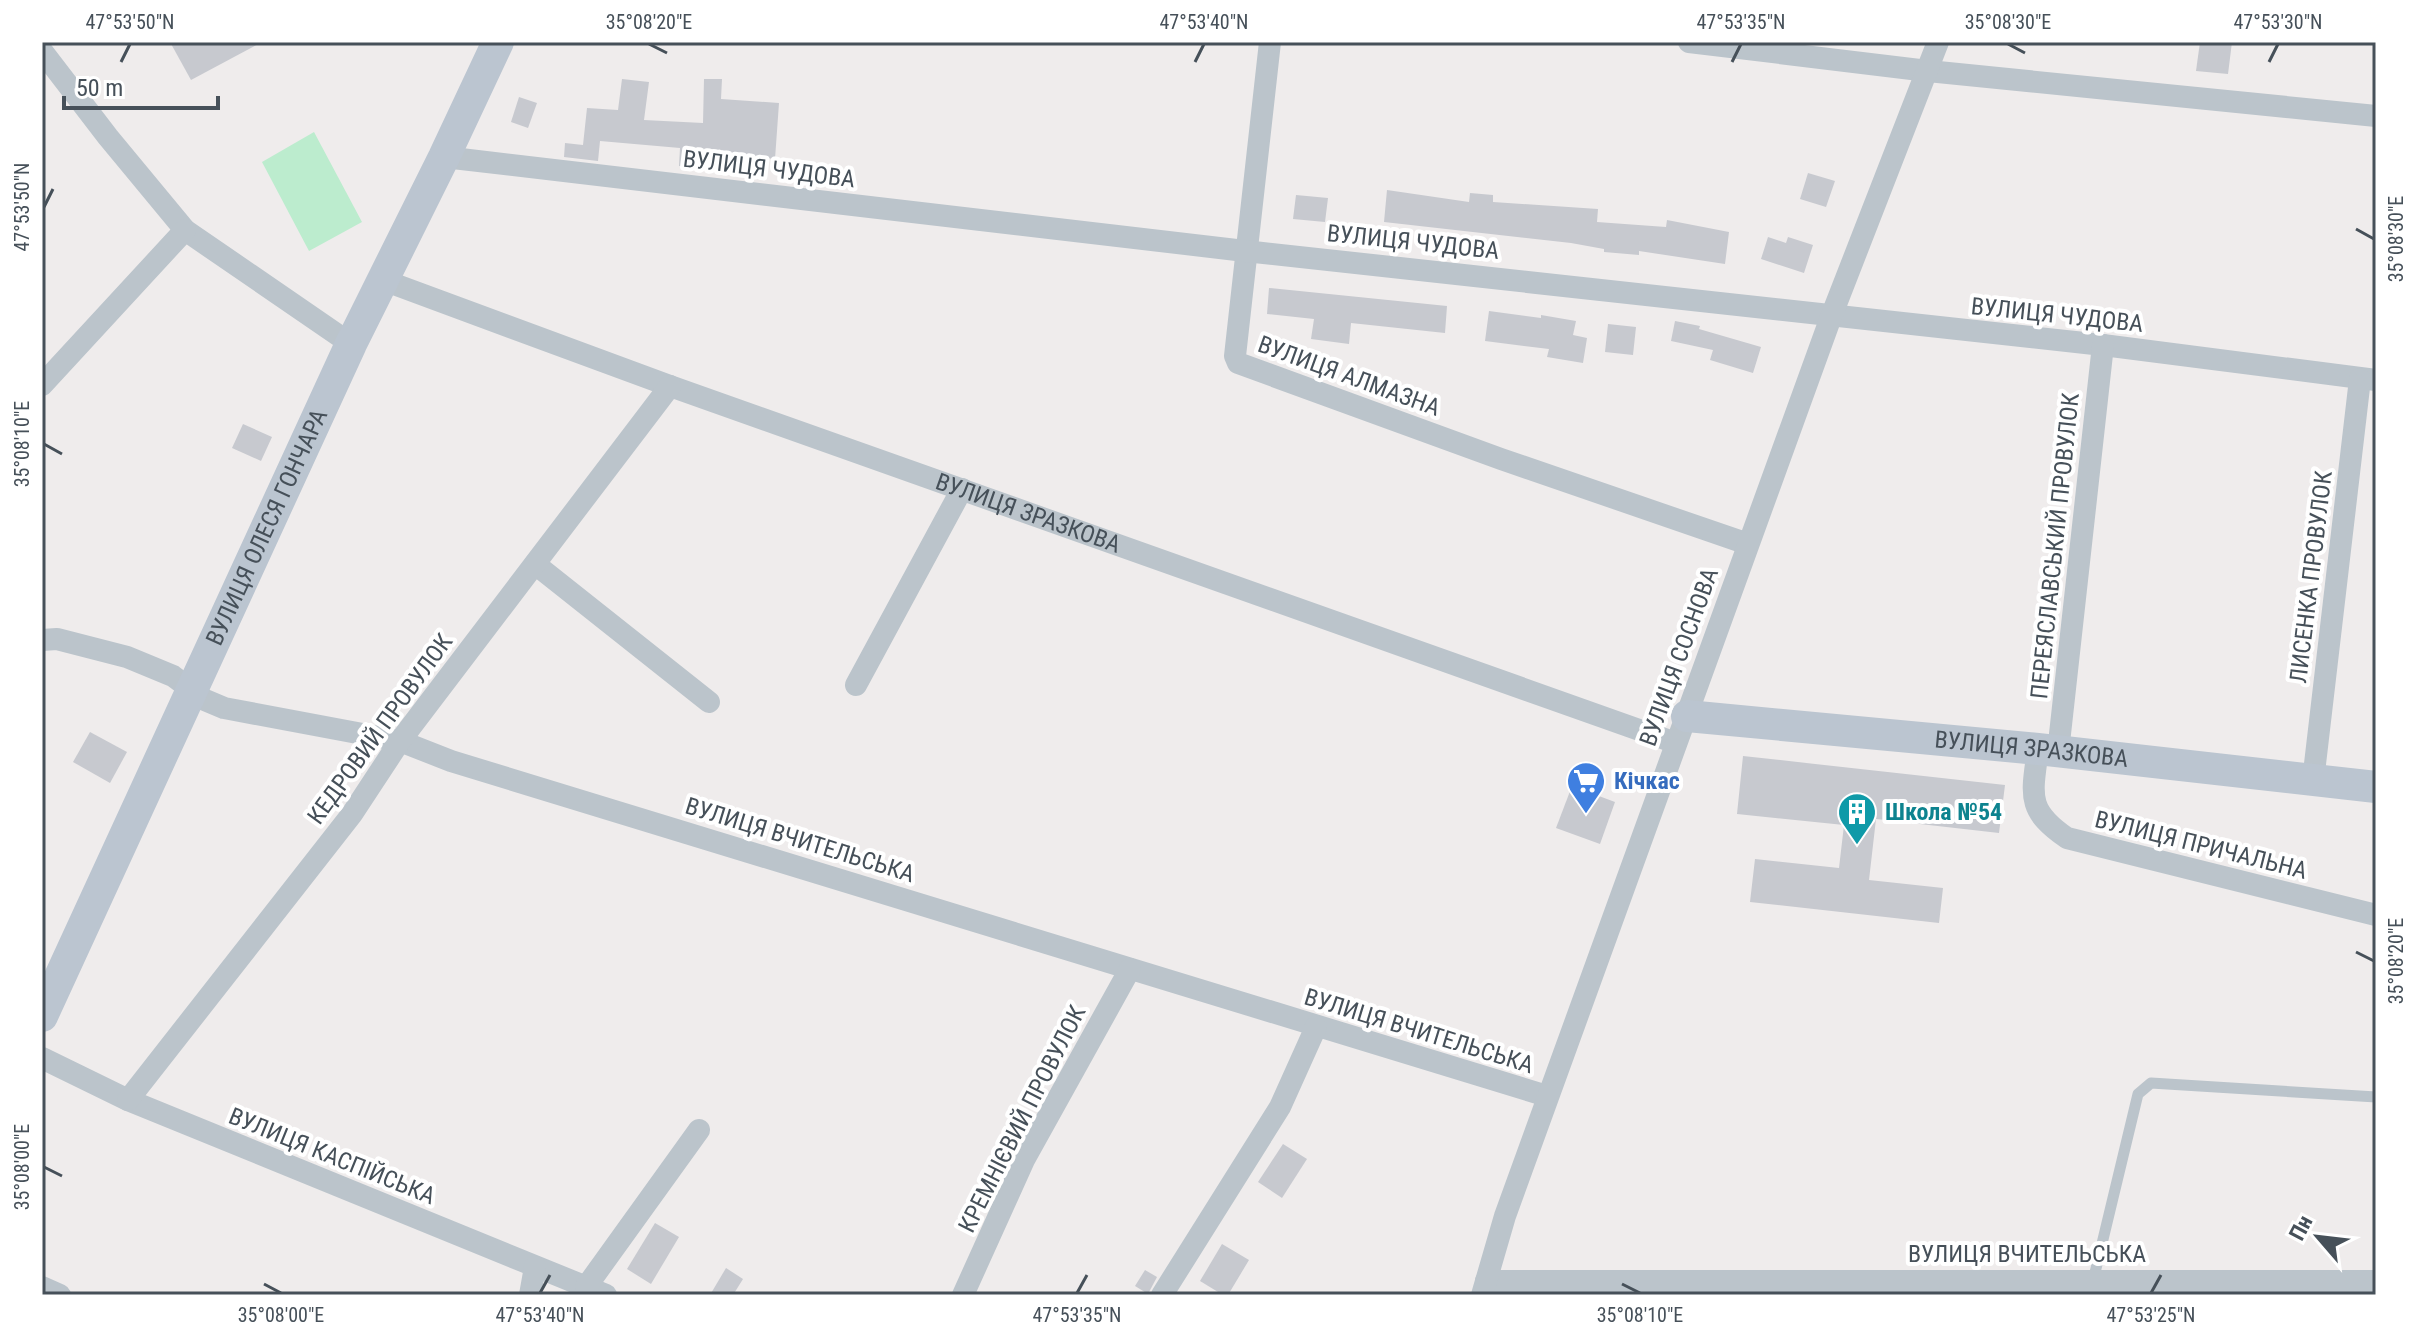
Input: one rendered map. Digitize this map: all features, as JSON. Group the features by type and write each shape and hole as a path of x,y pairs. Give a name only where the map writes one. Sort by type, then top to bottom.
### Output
{"street":[{"name":"ВУЛИЦЯ ОЛЕСЯ ГОНЧАРА","path":"42,1016 351,344 498,42"},
{"name":"ВУЛИЦЯ АЛМАЗНА","path":"1270,42 1245,251 1235,356 1238,363 1486,454 1748,544"},
{"path":"1689,42 1928,71 2376,116"},
{"name":"ВУЛИЦЯ СОСНОВА","path":"1484,1288 1505,1216 1547,1096 1748,544 1831,317 1938,42"},
{"path":"42,51 185,230 351,344"},
{"name":"ВУЛИЦЯ ЧУДОВА","path":"444,157 1245,251 2103,345 2368,379"},
{"path":"42,385 185,230"},
{"name":"ВУЛИЦЯ ЗРАЗКОВА","path":"383,280 962,489 1681,730 2048,751 2376,787"},
{"name":"ПЕРЕЯСЛАВСЬКИЙ ПРОВУЛОК","path":"2048,751 2103,345"},
{"name":"ЛИСЕНКА ПРОВУЛОК","path":"2313,781 2368,379"},
{"name":"КЕДРОВИЙ ПРОВУЛОК","path":"128,1100 352,814 400,741 670,386"},
{"path":"856,685 962,489"},
{"path":"535,564 709,702"},
{"name":"ВУЛИЦЯ ВЧИТЕЛЬСЬКА","path":"42,640 57,639 127,657 173,676 191,692 224,708 400,741 451,761 1547,1096"},
{"name":"ВУЛИЦЯ ПРИЧАЛЬНА","path":"2048,751 2033,796 2039,814 2067,838 2376,915"},
{"name":"КРЕМНІЄВИЙ ПРОВУЛОК","path":"963,1295 1024,1160 1130,969"},
{"path":"1162,1295 1280,1107 1316,1027"},
{"name":"ВУЛИЦЯ КАСПІЙСЬКА","path":"42,1058 128,1100 596,1291"},
{"path":"596,1291 699,1130"},
{"path":"530,1295 535,1267"},
{"name":"ВУЛИЦЯ ВЧИТЕЛЬСЬКА","path":"1484,1288 1926,1287 2093,1281 2376,1281"},
{"path":"42,1287 60,1295"}],"lane":[{"path":"2093,1281 2138,1094 2144,1086 2151,1083 2376,1097"}],"green space":[{"path":"314,132 362,222 309,251 262,162"}],"building":[{"path":"170,42 262,42 191,80"},
{"path":"2200,42 2232,42 2228,74 2196,71"},
{"path":"622,79 649,82 644,120 703,123 704,79 722,79 721,99 779,103 775,159 697,152 695,167 679,166 680,148 600,141 598,161 564,157 565,143 583,145 587,108 618,110"},
{"path":"519,97 537,103 528,128 511,122"},
{"path":"1808,173 1835,181 1826,207 1800,199"},
{"path":"1387,190 1469,202 1470,193 1493,195 1493,202 1598,209 1597,222 1666,227 1667,220 1729,232 1725,264 1639,251 1639,255 1604,252 1604,249 1571,243 1384,222"},
{"path":"1296,195 1328,198 1325,222 1293,219"},
{"path":"1768,237 1786,243 1788,237 1813,245 1804,273 1761,259"},
{"path":"1269,288 1447,306 1445,333 1351,323 1349,344 1311,339 1314,319 1267,314"},
{"path":"1489,311 1576,321 1573,335 1587,338 1583,363 1547,357 1549,349 1485,341"},
{"path":"1675,321 1700,326 1699,329 1761,347 1753,373 1710,360 1713,350 1671,341"},
{"path":"1608,324 1636,327 1633,355 1605,352"},
{"path":"243,424 272,437 261,461 232,448"},
{"path":"90,732 127,752 110,783 73,762"},
{"name":"Школа №54","path":"1743,756 2005,785 1999,833 1876,819 1869,880 1943,888 1939,923 1750,902 1755,859 1839,868 1844,825 1737,814"},
{"name":"Кічкас","path":"1572,786 1615,802 1600,844 1556,828"},
{"path":"1283,1144 1307,1159 1282,1198 1258,1182"},
{"path":"655,1223 679,1237 651,1284 627,1269"},
{"path":"1222,1244 1249,1260 1228,1295 1200,1281"},
{"path":"726,1268 743,1279 733,1295 710,1295"},
{"path":"1145,1270 1157,1277 1148,1294 1135,1286"}],"place":[{"name":"Кічкас","path":"1586,815"},
{"name":"Школа №54","path":"1857,846"}]}
